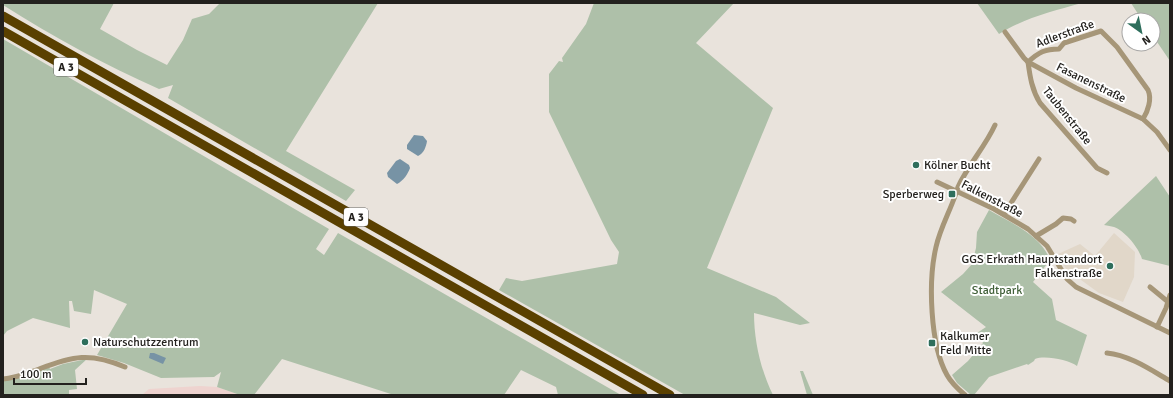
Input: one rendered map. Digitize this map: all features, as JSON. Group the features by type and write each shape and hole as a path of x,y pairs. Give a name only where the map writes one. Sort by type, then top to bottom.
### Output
{"highway":[{"name":"A 3","path":"3,16 670,395"},
{"name":"A 3","path":"3,31 643,395"}],"street":[{"name":"Adlerstraße","path":"1028,62 1035,56 1049,49 1060,49 1064,43 1101,31 1117,47 1148,90 1150,100 1143,119"},
{"name":"Fasanenstraße","path":"1005,32 1028,62 1076,88 1143,119 1157,132 1170,150"},
{"name":"Taubenstraße","path":"1028,62 1031,83 1040,103 1097,168 1108,173"},
{"path":"966,395 955,388 941,362 932,310 932,278 936,247 945,218 958,188 995,125"},
{"path":"1004,214 1038,159"},
{"name":"Falkenstraße","path":"937,182 1004,214 1036,236 1047,246 1067,279 1076,287 1170,333"},
{"path":"1036,236 1063,218 1074,221"},
{"path":"1150,287 1167,301"},
{"path":"1157,327 1170,295"},
{"path":"1107,353 1117,354 1170,381"},
{"path":"3,378 18,376 63,360 88,356 112,361 125,367"}],"shaded area":[{"name":"GGS Erkrath Hauptstandort Falkenstraße","path":"1114,233 1135,252 1134,277 1123,302 1099,293 1066,269 1058,254 1080,244 1095,256"},
{"path":"200,386 217,387 240,395 142,395 149,389"}],"green space":[{"path":"3,3 114,3 100,29 167,65 183,40 192,19 209,14 220,3 378,3 286,151 355,190 346,201 168,98 173,85 159,89 119,70 41,28 3,5"},
{"path":"594,3 734,3 696,43 773,108 707,268 776,297 810,323 800,325 754,313 755,334 759,356 773,395 685,395 499,290 506,278 522,281 617,264 619,252 611,240 549,112 549,74 559,61 563,62 562,58 586,24"},
{"path":"977,3 1082,3 1029,19 999,34"},
{"path":"1131,3 1170,3 1170,61 1161,48 1161,12 1137,12"},
{"path":"3,39 329,229 316,249 324,255 338,233 621,395 558,395 556,387 521,370 504,395 394,395 282,359 254,395 240,395 217,387 221,372 214,377 161,378 124,363 97,355 127,304 94,290 91,314 74,311 72,301 69,301 70,328 33,318 7,331 3,336"},
{"path":"1156,176 1170,197 1170,266 1142,259 1131,240 1123,232 1114,227 1104,225"},
{"name":"Stadtpark","path":"989,210 1024,230 1040,243 1050,260 1033,282 1052,299 1056,320 1087,335 1077,366 1057,359 1035,359 1028,365 1027,364 989,377 974,395 971,395 957,383 952,375 968,361 983,343 977,333 986,327 941,292 963,274 972,264 976,248 977,232"},
{"path":"87,359 75,370 77,389 69,390 69,395 3,395 3,379"},
{"path":"800,371 803,371 813,395 807,395"}],"water":[{"path":"414,135 423,136 427,141 424,150 418,156 407,149 407,145"},
{"path":"400,159 409,165 410,168 405,177 397,184 388,177 387,173 396,161"},
{"path":"150,353 166,358 163,364 149,358"}],"place":[{"name":"Kölner Bucht","path":"916,165"},
{"name":"Sperberweg","path":"952,194"},
{"name":"GGS Erkrath Hauptstandort Falkenstraße","path":"1110,266"},
{"name":"Naturschutzzentrum","path":"85,342"},
{"name":"Kalkumer Feld Mitte","path":"932,343"}]}
